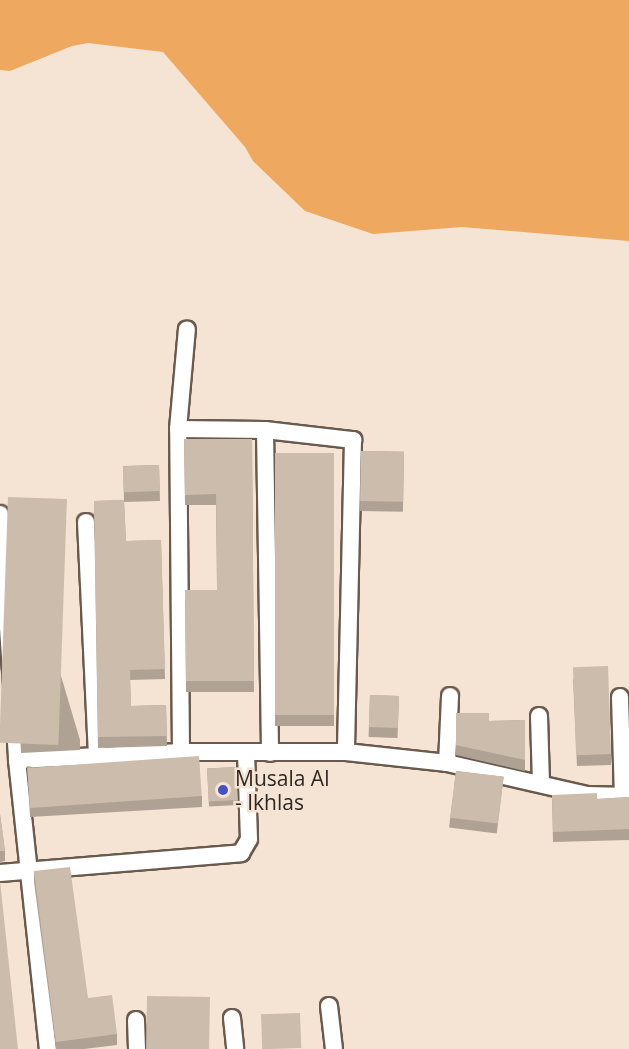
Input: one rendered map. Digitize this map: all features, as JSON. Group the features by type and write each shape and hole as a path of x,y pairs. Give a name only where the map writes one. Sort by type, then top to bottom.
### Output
{"street":[{"path":"181,752 178,429 187,329"},
{"path":"178,429 265,430 352,440 346,752"},
{"path":"265,430 270,753"},
{"path":"0,514 5,649 48,1049"},
{"path":"86,522 97,756"},
{"path":"447,763 450,696"},
{"path":"16,760 181,752 346,752 447,763 541,782 587,795 626,796 620,697"},
{"path":"539,716 541,782"},
{"path":"0,873 241,853 249,839 246,753"},
{"path":"329,1006 334,1049"},
{"path":"232,1018 235,1049"},
{"path":"136,1020 137,1049"}],"shaded area":[{"path":"0,0 629,0 629,241 462,227 373,234 305,211 253,161 245,147 163,52 88,43 72,46 10,71 0,70"}],"building":[{"path":"184,439 252,439 254,681 186,681 185,590 217,590 217,567 216,494 185,495"},
{"path":"361,451 404,452 403,502 360,501"},
{"path":"275,453 334,453 334,715 275,715"},
{"path":"159,465 160,491 124,492 123,466"},
{"path":"8,497 67,499 58,745 0,743"},
{"path":"124,500 126,541 161,540 165,669 130,670 131,706 166,705 167,736 98,737 94,501"},
{"path":"608,666 611,754 576,755 573,667"},
{"path":"370,695 399,696 398,728 369,727"},
{"path":"456,713 489,713 489,721 525,720 525,760 456,745"},
{"path":"199,756 202,796 30,808 27,768"},
{"name":"Musala Al - Ikhlas","path":"236,767 238,800 209,801 207,769"},
{"path":"456,771 504,777 498,823 450,818"},
{"path":"597,793 597,799 629,797 629,829 553,832 552,795"},
{"path":"0,814 5,851 0,851"},
{"path":"70,867 88,998 112,995 117,1034 56,1042 34,871"},
{"path":"0,881 18,1049 0,1049"},
{"path":"147,996 210,997 209,1049 146,1049"},
{"path":"300,1013 301,1048 262,1049 261,1014"}],"place":[{"name":"Musala Al - Ikhlas","path":"223,790"}]}
